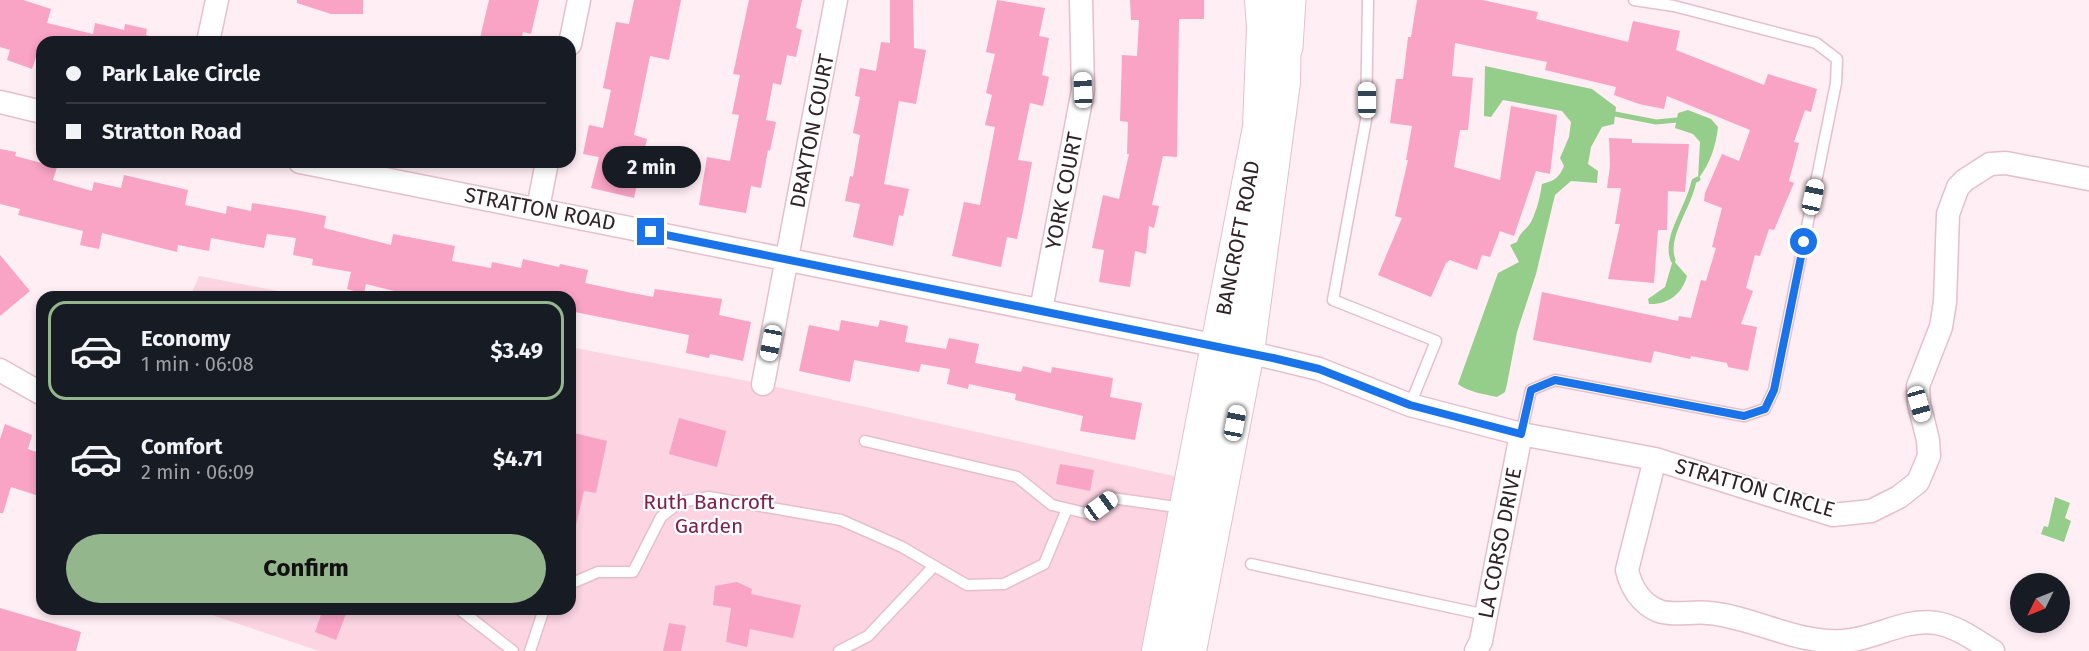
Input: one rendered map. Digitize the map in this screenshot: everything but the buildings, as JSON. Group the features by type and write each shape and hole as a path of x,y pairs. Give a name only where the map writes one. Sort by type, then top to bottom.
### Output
{"highway":[{"path":"1286,47 1289,0"}],"main road":[{"name":"BANCROFT ROAD","path":"1158,651 1259,126 1263,27 1261,0"},
{"name":"BANCROFT ROAD","path":"1190,651 1248,352 1284,82 1286,47 1284,0"}],"street":[{"path":"209,36 217,0"},
{"path":"572,36 579,0"},
{"name":"DRAYTON COURT","path":"763,384 836,0"},
{"name":"YORK COURT","path":"1041,310 1083,90 1081,0"},
{"path":"0,102 36,111"},
{"name":"STRATTON CIRCLE","path":"1993,651 1967,635 1935,623 1905,625 1845,641 1825,641 1749,620 1710,613 1661,612 1649,606 1638,595 1629,581 1627,570 1655,459 1833,515 1871,511 1899,497 1918,482 1929,456 1928,440 1919,404 1918,386 1933,353 1941,327 1945,303 1948,214 1958,187 1990,164 2006,163 2089,179"},
{"name":"STRATTON ROAD","path":"331,168 1248,352 1319,369 1410,405 1521,434 1655,459"},
{"path":"538,208 546,168"},
{"path":"0,370 36,391"},
{"name":"LA CORSO DRIVE","path":"1476,651 1481,641 1521,434"}],"lane":[{"path":"1368,0 1366,120 1333,300 1436,341 1410,405"},
{"path":"1521,434 1531,390 1555,380 1744,416 1765,409 1774,390 1836,83 1837,59 1816,43 1674,6 1634,0"},
{"path":"865,441 1017,477 1052,505 1090,514 1112,498 1186,509"},
{"path":"576,581 598,572 633,573 661,517 680,502 709,496 841,520 902,547 967,585 1004,584 1044,564 1067,508"},
{"path":"1251,564 1486,615"},
{"path":"839,651 868,636 934,566"},
{"path":"467,615 513,651"},
{"path":"530,651 542,615"}],"green space":[{"path":"199,276 278,291 193,291"},
{"name":"Ruth Bancroft Garden","path":"576,348 763,384 1191,480 1158,651 319,651 212,615 576,615"}],"shaded area":[{"path":"1485,66 1592,89 1616,107 1614,124 1602,127 1591,147 1588,164 1598,171 1597,183 1571,181 1555,195 1536,274 1517,332 1505,392 1497,397 1471,391 1458,384 1498,273 1519,262 1510,245 1517,242 1531,222 1542,184 1556,178 1564,166 1560,158 1569,137 1571,122 1562,111 1503,100 1491,117 1484,116"},
{"path":"1688,110 1711,119 1718,127 1712,155 1698,179 1700,142 1693,134 1675,128 1678,113"},
{"path":"1673,260 1687,276 1682,288 1662,303 1649,304 1648,299 1665,287"},
{"path":"2055,497 2070,503 2065,518 2071,521 2064,542 2041,534 2044,526 2048,527"}],"waterway":[{"path":"1615,114 1656,122 1677,120"},
{"path":"1673,260 1671,251 1674,232 1694,181 1698,179"}],"route":[{"path":"651,232 1273,358 1319,369 1410,405 1521,434 1531,390 1555,380 1744,416 1765,409 1774,390 1804,242"}]}
